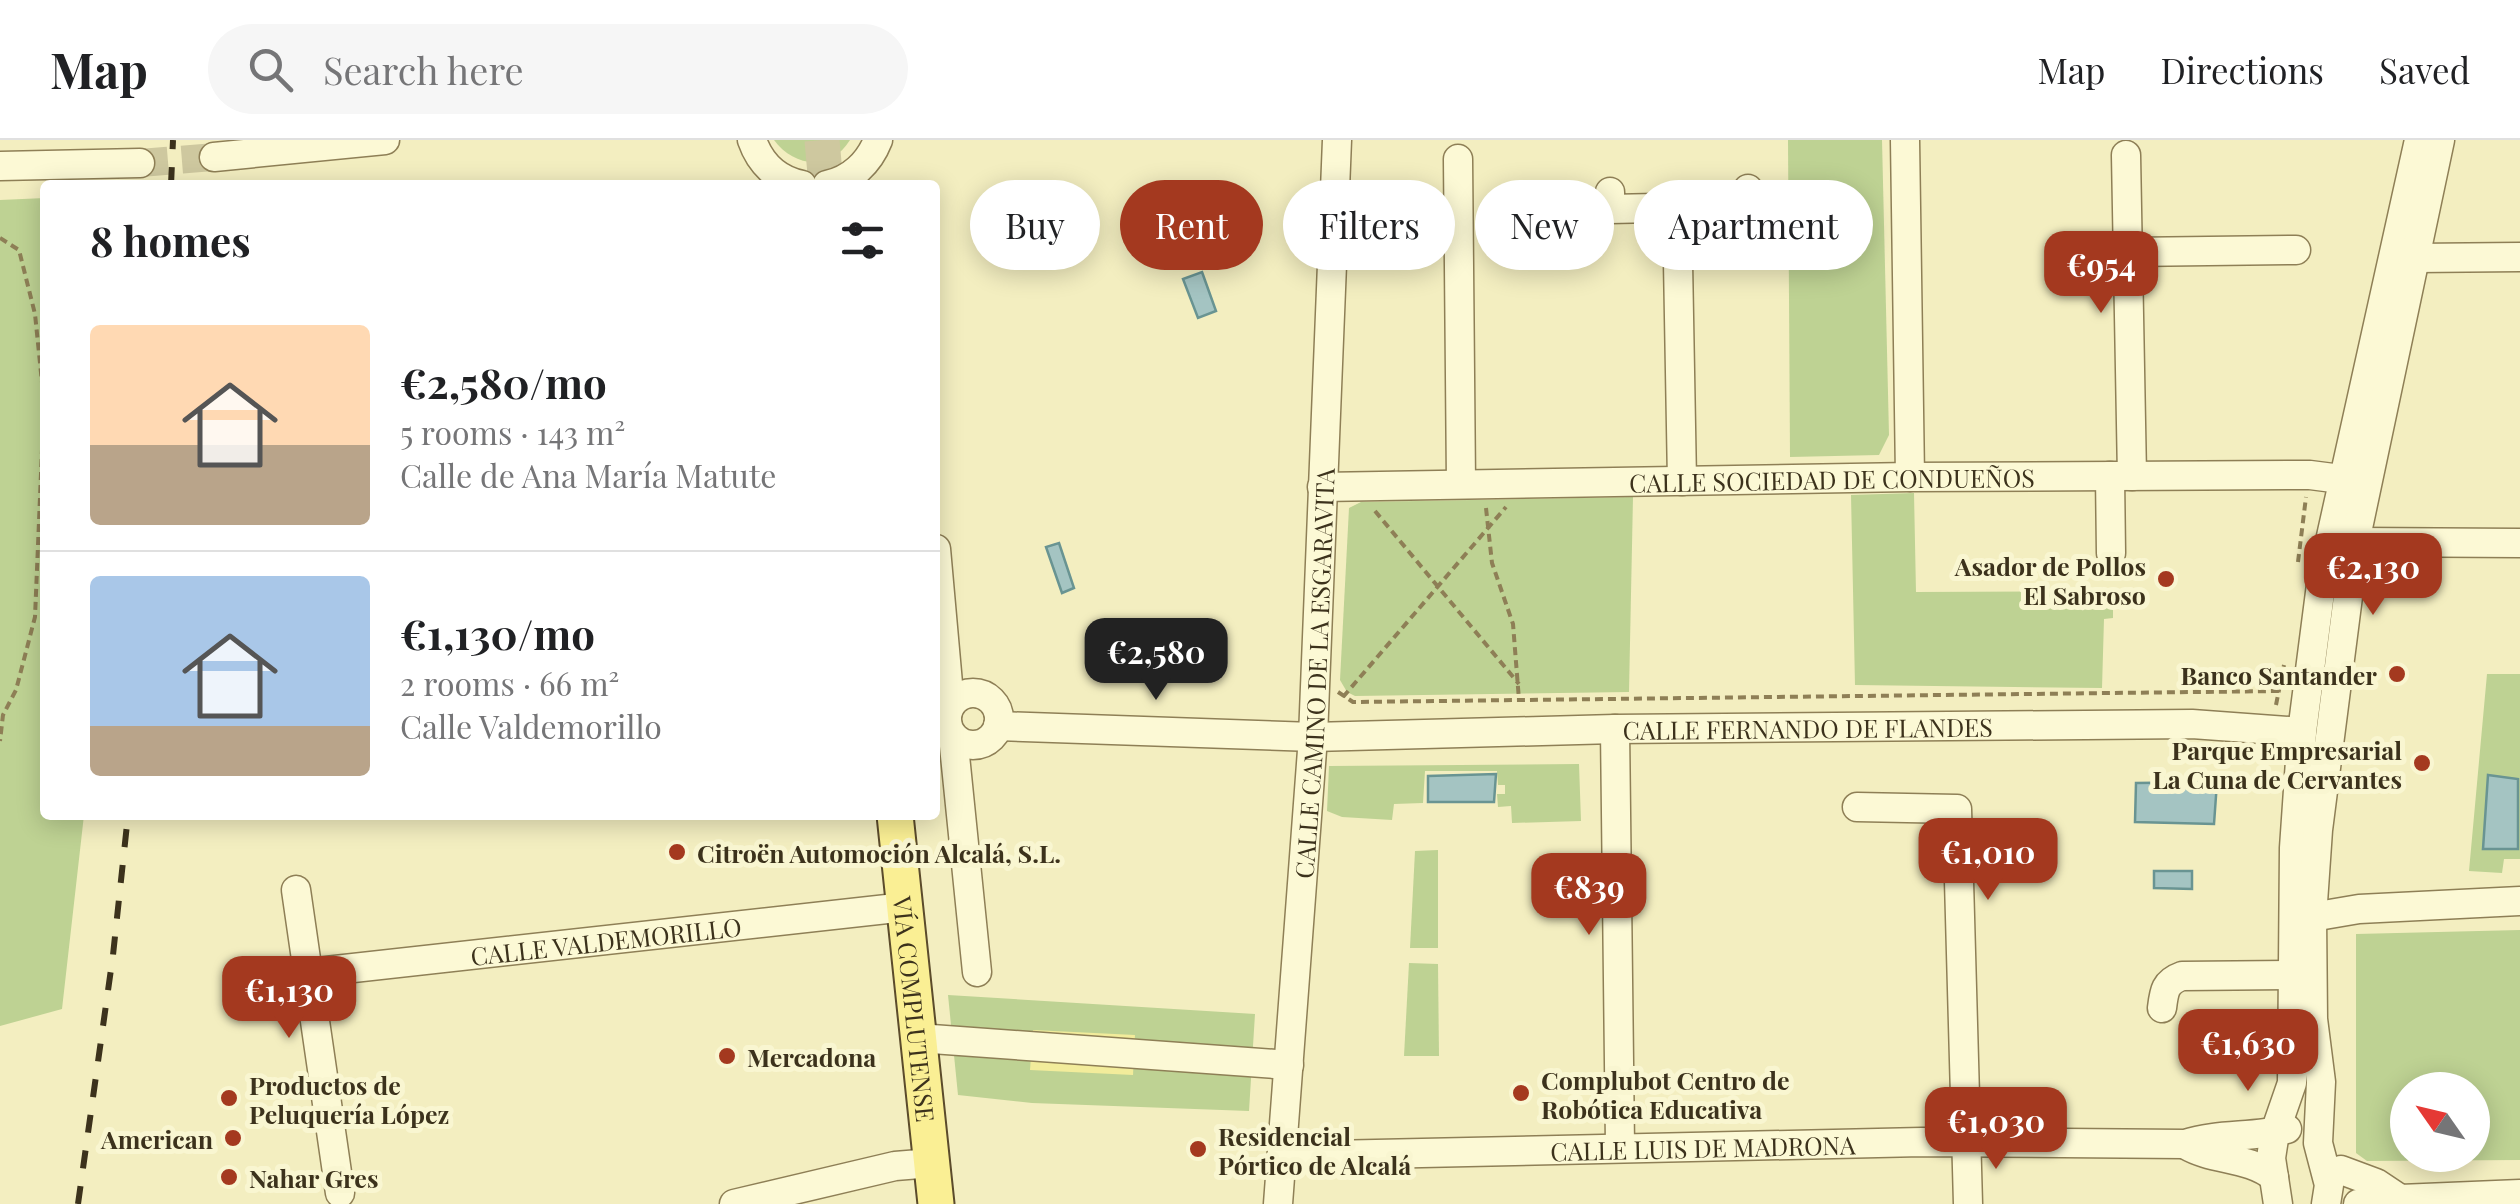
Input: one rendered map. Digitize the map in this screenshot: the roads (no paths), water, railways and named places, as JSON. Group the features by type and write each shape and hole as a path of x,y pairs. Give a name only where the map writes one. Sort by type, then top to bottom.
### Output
{"main road":[{"name":"VÍA COMPLUTENSE","path":"896,820 936,1204"}],"street":[{"path":"214,156 386,140"},
{"path":"752,140 759,157 779,180"},
{"path":"854,180 878,140"},
{"name":"CALLE CAMINO DE LA ESGARAVITA","path":"1278,1204 1289,1064 1325,736 1322,487 1337,140"},
{"path":"1905,140 1910,477"},
{"path":"2284,1167 2296,1114 2291,1090 2291,912 2302,732 2322,577 2418,140"},
{"path":"2355,1195 2318,1144 2321,1098 2319,1049 2313,1020 2312,917 2328,737 2355,542 2440,140"},
{"path":"2111,553 2121,476 2129,252 2126,155"},
{"path":"1458,159 1461,483"},
{"path":"0,166 140,163"},
{"path":"2129,252 2296,250"},
{"path":"2415,258 2520,257"},
{"path":"1678,270 1682,481"},
{"name":"CALLE SOCIEDAD DE CONDUEÑOS","path":"1322,487 1910,477 2310,475 2341,479"},
{"path":"2355,542 2520,542"},
{"path":"940,594 950,706 947,722 953,736 977,972"},
{"path":"950,706 962,695 979,693 998,709 998,726 989,739 974,745 953,736"},
{"name":"CALLE FERNANDO DE FLANDES","path":"998,726 1325,736 1616,728 2192,724 2302,732"},
{"path":"1616,728 1620,1146"},
{"path":"1857,806 1956,809 1968,1204"},
{"path":"296,890 340,1193"},
{"path":"2312,917 2359,909 2520,901"},
{"name":"CALLE VALDEMORILLO","path":"308,974 905,906"},
{"path":"2162,1008 2165,988 2182,976 2292,975"},
{"path":"918,1038 1289,1064"},
{"name":"CALLE LUIS DE MADRONA","path":"2230,1145 2270,1114 2291,1090"},
{"path":"2321,1098 2355,1195"},
{"name":"CALLE LUIS DE MADRONA","path":"1283,1156 1620,1146 2185,1144 2209,1136 2230,1145 2248,1137 2284,1167"},
{"path":"2230,1145 2264,1169 2284,1167 2318,1144"},
{"path":"734,1204 895,1166 932,1163"},
{"path":"2355,1195 2520,1194"}],"water":[{"path":"1202,272 1216,311 1198,318 1183,279"},
{"path":"1059,543 1074,588 1062,593 1046,547"},
{"path":"1496,774 1494,802 1428,802 1428,776"},
{"path":"2488,775 2518,779 2518,849 2483,849"},
{"path":"2217,782 2214,824 2135,822 2136,783"},
{"path":"2154,871 2192,871 2192,889 2154,888"}],"tunnel":[{"path":"822,140 826,180"},
{"path":"140,163 214,157"}],"railway":[{"path":"171,180 173,140"},
{"path":"78,1204 127,820"}],"place":[{"name":"Asador de Pollos El Sabroso","path":"2166,579"},
{"name":"Banco Santander","path":"2397,674"},
{"name":"Parque Empresarial La Cuna de Cervantes","path":"2422,763"},
{"name":"Citroën Automoción Alcalá, S.L.","path":"677,852"},
{"name":"Mercadona","path":"727,1056"},
{"name":"Complubot Centro de Robótica Educativa","path":"1521,1093"},
{"name":"Productos de Peluquería López","path":"229,1098"},
{"name":"American","path":"233,1138"},
{"name":"Residencial Pórtico de Alcalá","path":"1198,1149"},
{"name":"Nahar Gres","path":"229,1177"}]}
